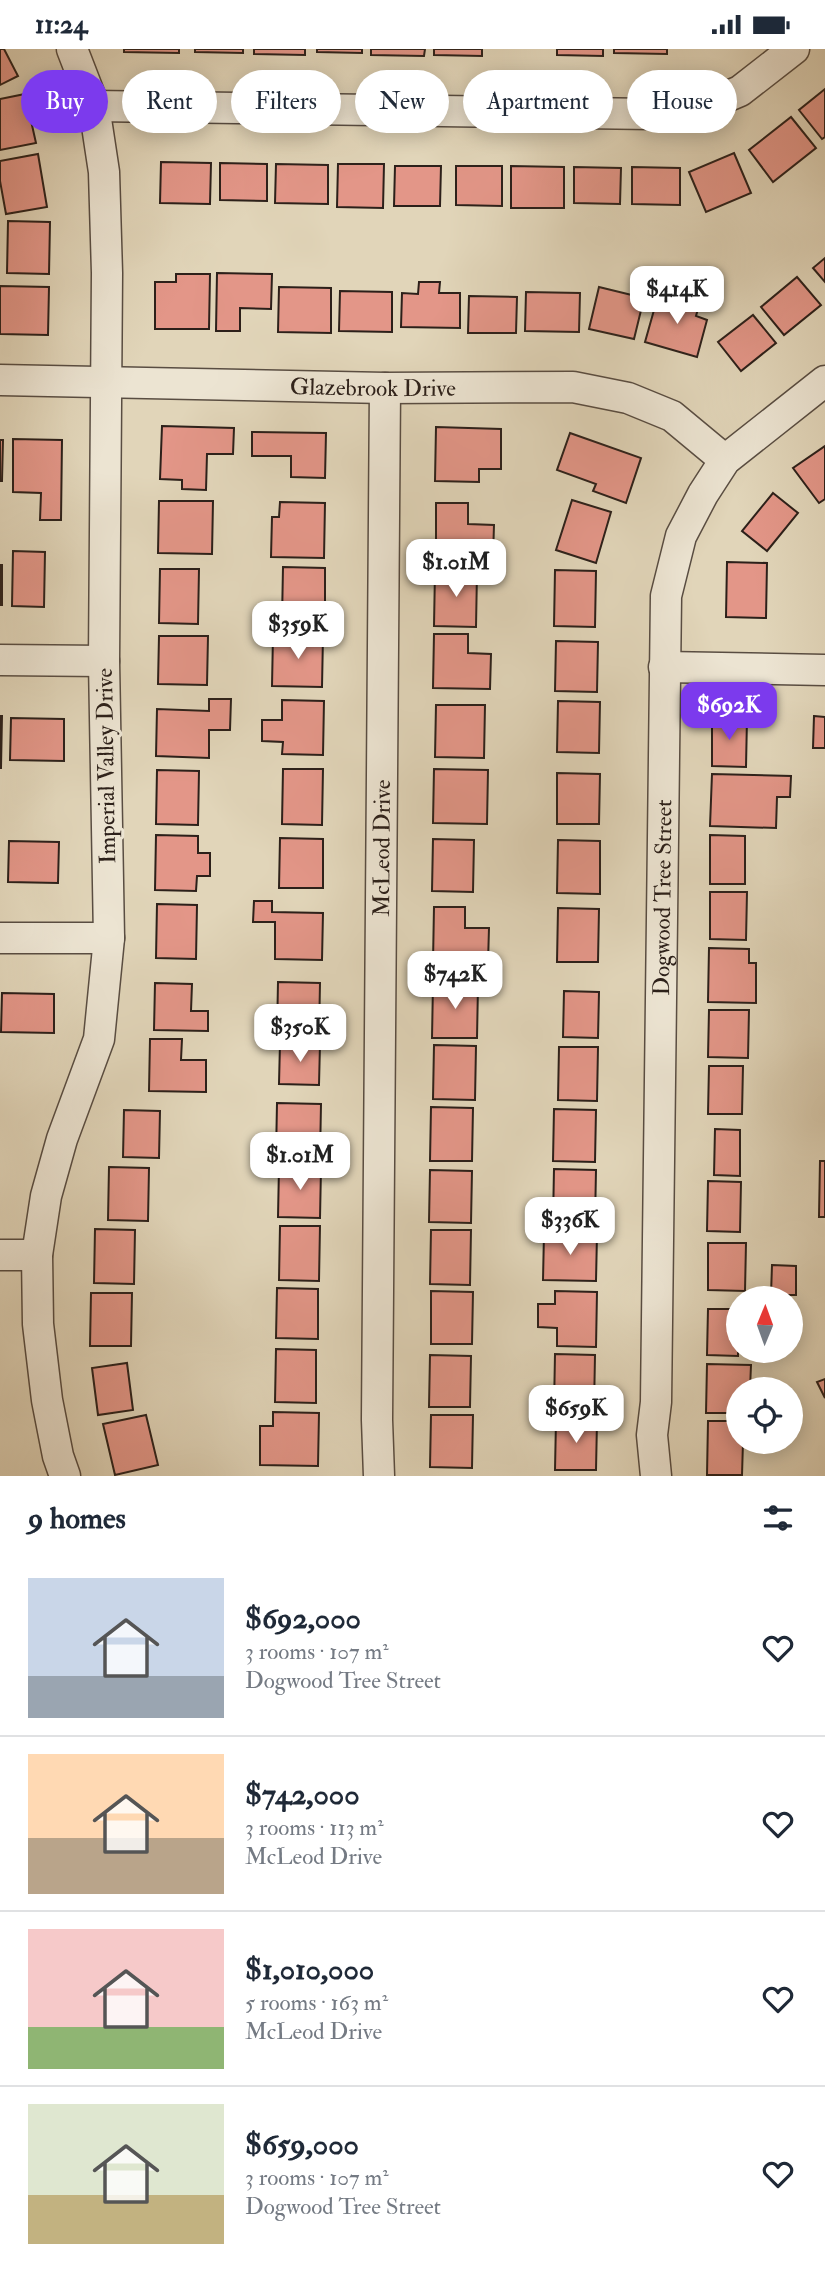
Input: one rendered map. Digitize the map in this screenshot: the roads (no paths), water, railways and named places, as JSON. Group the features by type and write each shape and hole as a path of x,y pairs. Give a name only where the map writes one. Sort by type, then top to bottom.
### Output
{"street":[{"name":"Imperial Valley Drive","path":"72,49 80,70"},
{"path":"108,106 652,114 700,108 740,91 794,49"},
{"name":"Imperial Valley Drive","path":"65,1476 58,1456 47,1400 38,1324 37,1255 46,1196 62,1139 99,1039 108,938 104,661 107,272 104,172 98,133"},
{"name":"Glazebrook Drive","path":"0,380 384,388 573,387 628,398 672,416 725,460"},
{"name":"Dogwood Tree Street","path":"656,1476 652,1435 656,1402 666,596 681,537 703,494 725,460 825,381"},
{"name":"McLeod Drive","path":"379,1476 377,1420 384,388"},
{"path":"0,660 104,661"},
{"path":"664,667 825,670"},
{"path":"0,938 108,938"},
{"path":"0,1255 37,1255"}]}
